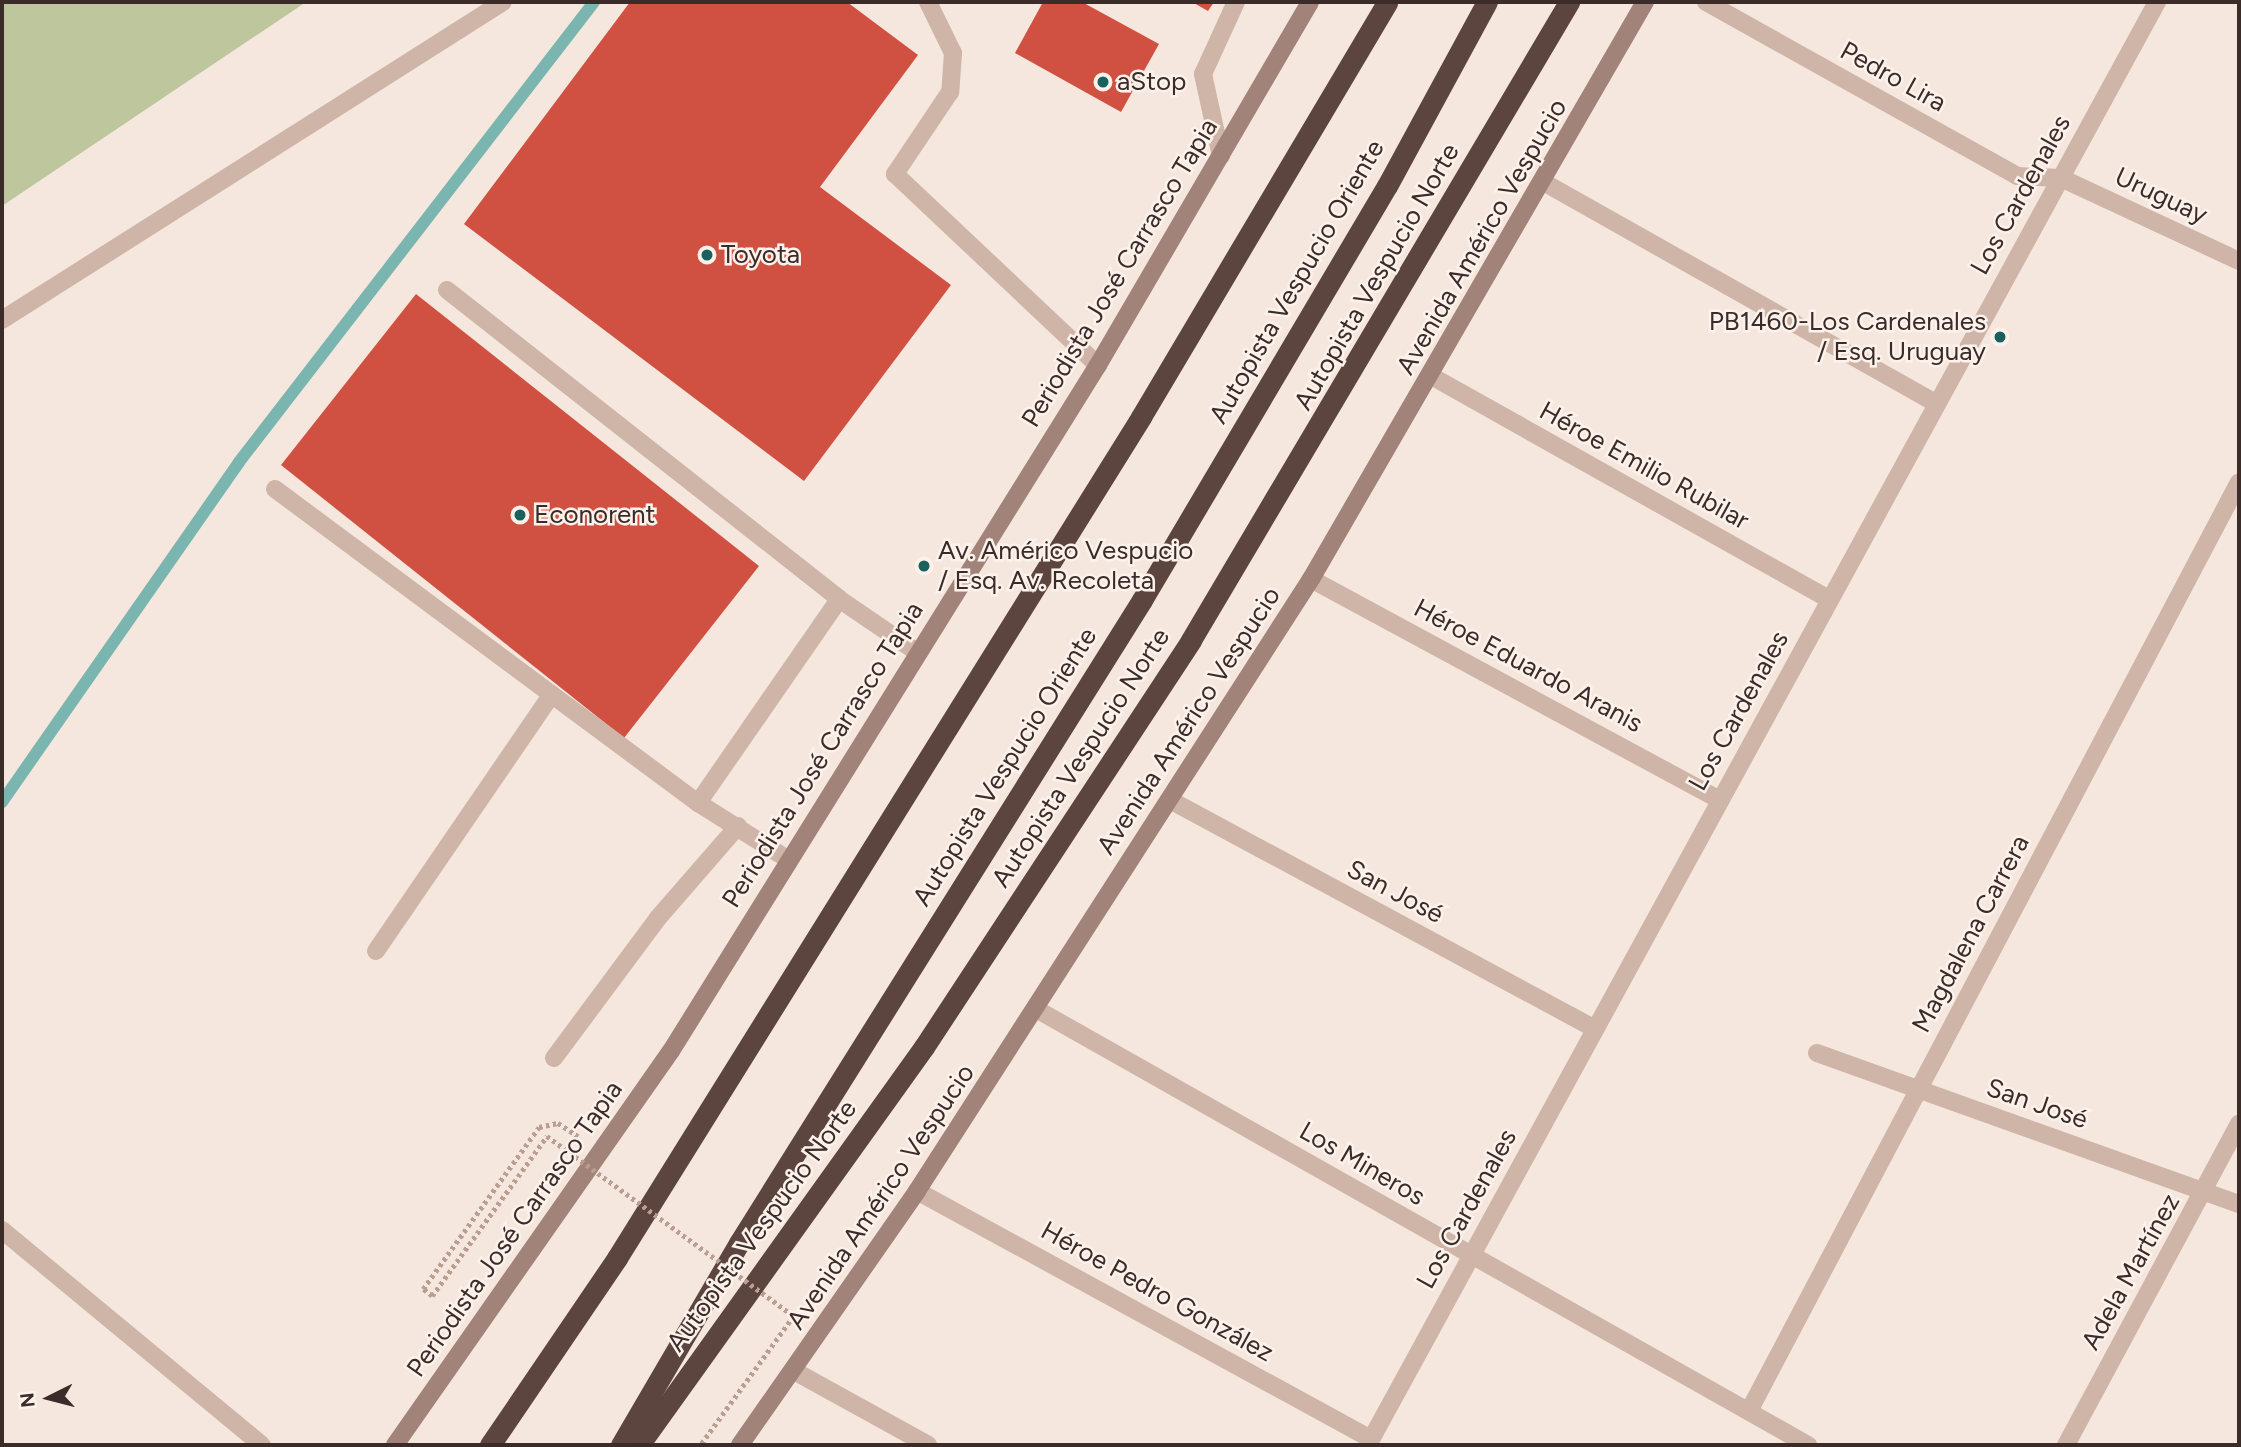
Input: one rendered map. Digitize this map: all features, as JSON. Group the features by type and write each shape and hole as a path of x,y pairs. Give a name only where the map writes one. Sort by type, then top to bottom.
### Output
{"highway":[{"path":"490,1445 617,1258 1141,417 1387,2"},
{"name":"Autopista Vespucio Oriente","path":"621,1445 666,1362 1156,577 1387,186 1487,2"},
{"name":"Autopista Vespucio Norte","path":"639,1445 923,1047 1191,640 1569,2"}],"main road":[{"name":"Periodista José Carrasco Tapia","path":"395,1445 602,1152 789,860 1098,365 1310,2"},
{"name":"Avenida Américo Vespucio","path":"740,1445 796,1372 918,1191 1311,579 1433,377 1645,2"}],"street":[{"path":"2,320 503,2"},
{"path":"928,2 953,53 950,92 895,174 1098,365"},
{"path":"1221,156 1203,74 1236,2"},
{"name":"Pedro Lira","path":"1706,2 2017,176 2061,178"},
{"name":"Los Cardenales","path":"1370,1442 2157,2"},
{"name":"Uruguay","path":"2061,178 2239,261"},
{"path":"1545,183 1937,404"},
{"path":"447,290 839,599 917,652"},
{"name":"Héroe Emilio Rubilar","path":"1433,377 1830,600"},
{"name":"Magdalena Carrera","path":"1749,1411 2239,482"},
{"path":"275,489 698,803 789,860"},
{"name":"Héroe Eduardo Aranis","path":"1311,579 1720,800"},
{"path":"698,803 839,599"},
{"path":"376,951 552,694"},
{"name":"San José","path":"1170,800 1595,1029"},
{"path":"554,1058 658,918 738,826"},
{"name":"Los Mineros","path":"1037,1009 1471,1257 1808,1445"},
{"name":"San José","path":"1817,1054 2239,1204"},
{"name":"Adela Martínez","path":"2066,1445 2239,1124"},
{"name":"Héroe Pedro González","path":"918,1191 1370,1442"},
{"path":"2,1230 262,1445"},
{"path":"796,1372 928,1445"}],"path":[{"path":"602,1152 558,1123 539,1127 423,1289 432,1296 547,1136 794,1315 701,1445"}],"green space":[{"path":"2,2 306,2 2,206"}],"building":[{"name":"Toyota","path":"630,2 847,2 918,55 820,187 951,285 804,481 464,224"},
{"name":"aStop","path":"1043,2 1082,2 1159,44 1121,112 1015,53"},
{"path":"1192,2 1214,2 1208,11"},
{"name":"Econorent","path":"416,294 759,566 624,738 281,465"}],"waterway":[{"path":"2,802 239,462 594,2"}],"place":[{"name":"aStop","path":"1103,82"},
{"name":"Toyota","path":"707,255"},
{"name":"PB1460-Los Cardenales / Esq. Uruguay","path":"2000,337"},
{"name":"Econorent","path":"520,515"},
{"name":"Av. Américo Vespucio / Esq. Av. Recoleta","path":"924,566"}]}
